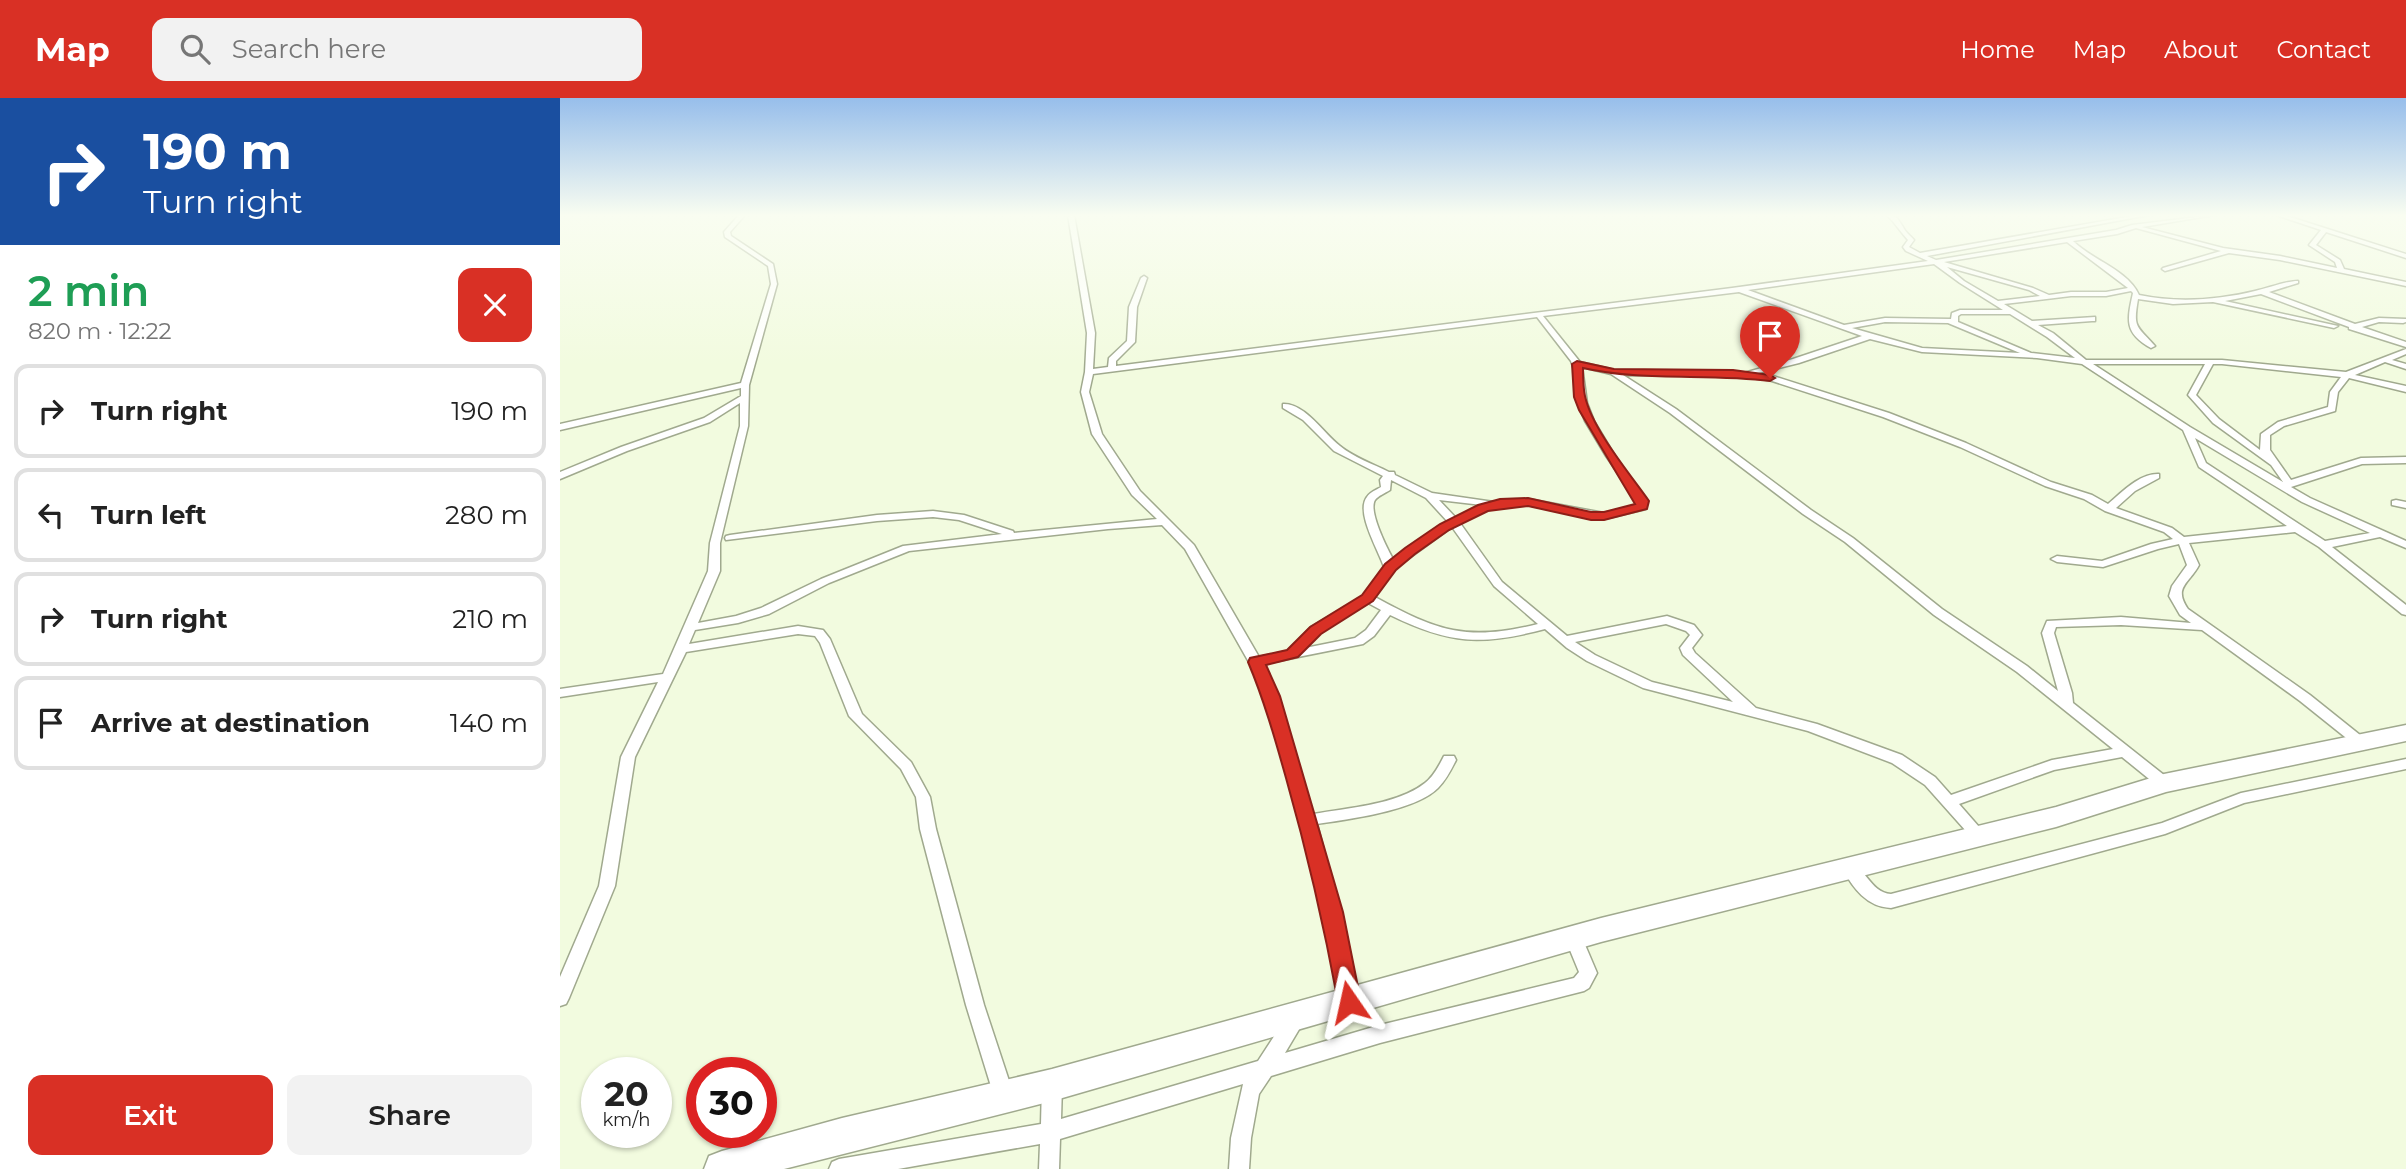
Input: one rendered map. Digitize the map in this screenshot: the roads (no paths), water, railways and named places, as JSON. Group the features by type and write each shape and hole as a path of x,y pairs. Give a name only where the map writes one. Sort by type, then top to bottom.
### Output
{"highway":[{"path":"722,1169 842,1135 1052,1085 1574,938 2056,817 2164,783 2406,733"}],"street":[{"path":"560,998 607,886 628,758 681,649 713,571 715,543 744,426 746,390 774,284 771,265"},
{"path":"1079,265 1091,333 1085,392 1097,434 1126,481 1190,547 1256,662 1271,696 1308,820 1332,912 1349,1002"},
{"path":"1089,372 1740,289 1891,265"},
{"path":"1945,265 2084,362 2187,429 2287,485 2306,500 2406,545"},
{"path":"1957,265 2031,289 2050,298"},
{"path":"2101,265 2130,284 2134,293"},
{"path":"2165,269 2180,265"},
{"path":"2313,265 2406,284"},
{"path":"2339,265 2341,271"},
{"path":"1112,369 1112,360 1131,342 1133,307 1143,278"},
{"path":"1997,303 2071,294 2134,293 2171,303 2261,292 2296,282"},
{"path":"1740,289 1871,336 1941,352 2038,356 2084,362 2210,362 2347,375 2406,389"},
{"path":"2261,292 2406,345"},
{"path":"2123,307 2134,293"},
{"path":"2106,295 2123,307 2135,329 2151,346"},
{"path":"2208,299 2263,313 2355,328 2379,320 2403,321"},
{"path":"1954,322 1955,315 1960,312 2014,313"},
{"path":"1430,496 1500,503 1536,503 1591,516 1642,507 1642,501 1613,461 1585,410 1580,397 1577,364 1548,331 1538,314"},
{"path":"2031,323 2092,319"},
{"path":"1843,327 1885,320 1954,322 2038,356"},
{"path":"1742,374 1796,361 1871,336"},
{"path":"2287,485 2264,450 2266,434 2281,424 2332,409 2334,392 2347,375 2406,351"},
{"path":"2385,360 2406,368"},
{"path":"2210,362 2192,395 2216,421 2274,464"},
{"path":"1577,364 1614,372 1742,374 1787,383 1906,422 2048,484 2163,528 2182,540 2193,565 2175,587 2175,598 2184,612 2201,627 2305,698 2360,742"},
{"path":"1614,372 1734,454 1807,512 1849,540 1938,612 2022,669 2164,783"},
{"path":"560,427 746,390"},
{"path":"560,476 707,420 746,390"},
{"path":"1286,406 1306,418 1337,449 1430,496 1454,522 1498,584 1565,640 1591,658 1648,685 1844,737 1897,759 1930,781 1979,835"},
{"path":"2187,429 2202,465 2323,545 2406,611"},
{"path":"2287,485 2361,461 2406,460"},
{"path":"1391,474 1385,480 1386,488 1370,499 1368,505 1371,523 1391,567"},
{"path":"2109,509 2132,489 2156,476"},
{"path":"1292,654 1315,630 1368,598 1391,567 1454,522 1500,503"},
{"path":"730,538 877,518 933,514 960,517 1017,536"},
{"path":"688,628 765,611 825,581 901,550 1164,522"},
{"path":"2057,559 2103,564 2155,546 2182,540 2299,528"},
{"path":"2323,545 2382,534"},
{"path":"1368,598 1418,626 1459,638 1494,638 1548,625"},
{"path":"1256,662 1359,641 1370,633 1388,609"},
{"path":"1565,640 1667,620 1678,623 1696,635 1686,648 1689,654 1752,712"},
{"path":"2066,704 2048,633 2051,624 2121,621 2201,627"},
{"path":"681,649 798,630 819,633 856,716 906,766 923,797 928,829 975,1005 1004,1097"},
{"path":"560,693 667,677"},
{"path":"1949,802 2043,768 2124,751"},
{"path":"1308,820 1356,812 1422,792 1432,785 1449,760"},
{"path":"1850,868 1870,894 1879,900 1891,901 2154,831 2241,798 2406,764"},
{"path":"839,1169 1051,1132 1380,1034 1578,985 1588,973 1574,938"},
{"path":"1239,1169 1241,1138 1250,1091 1298,1014"},
{"path":"1049,1169 1052,1085"}]}
